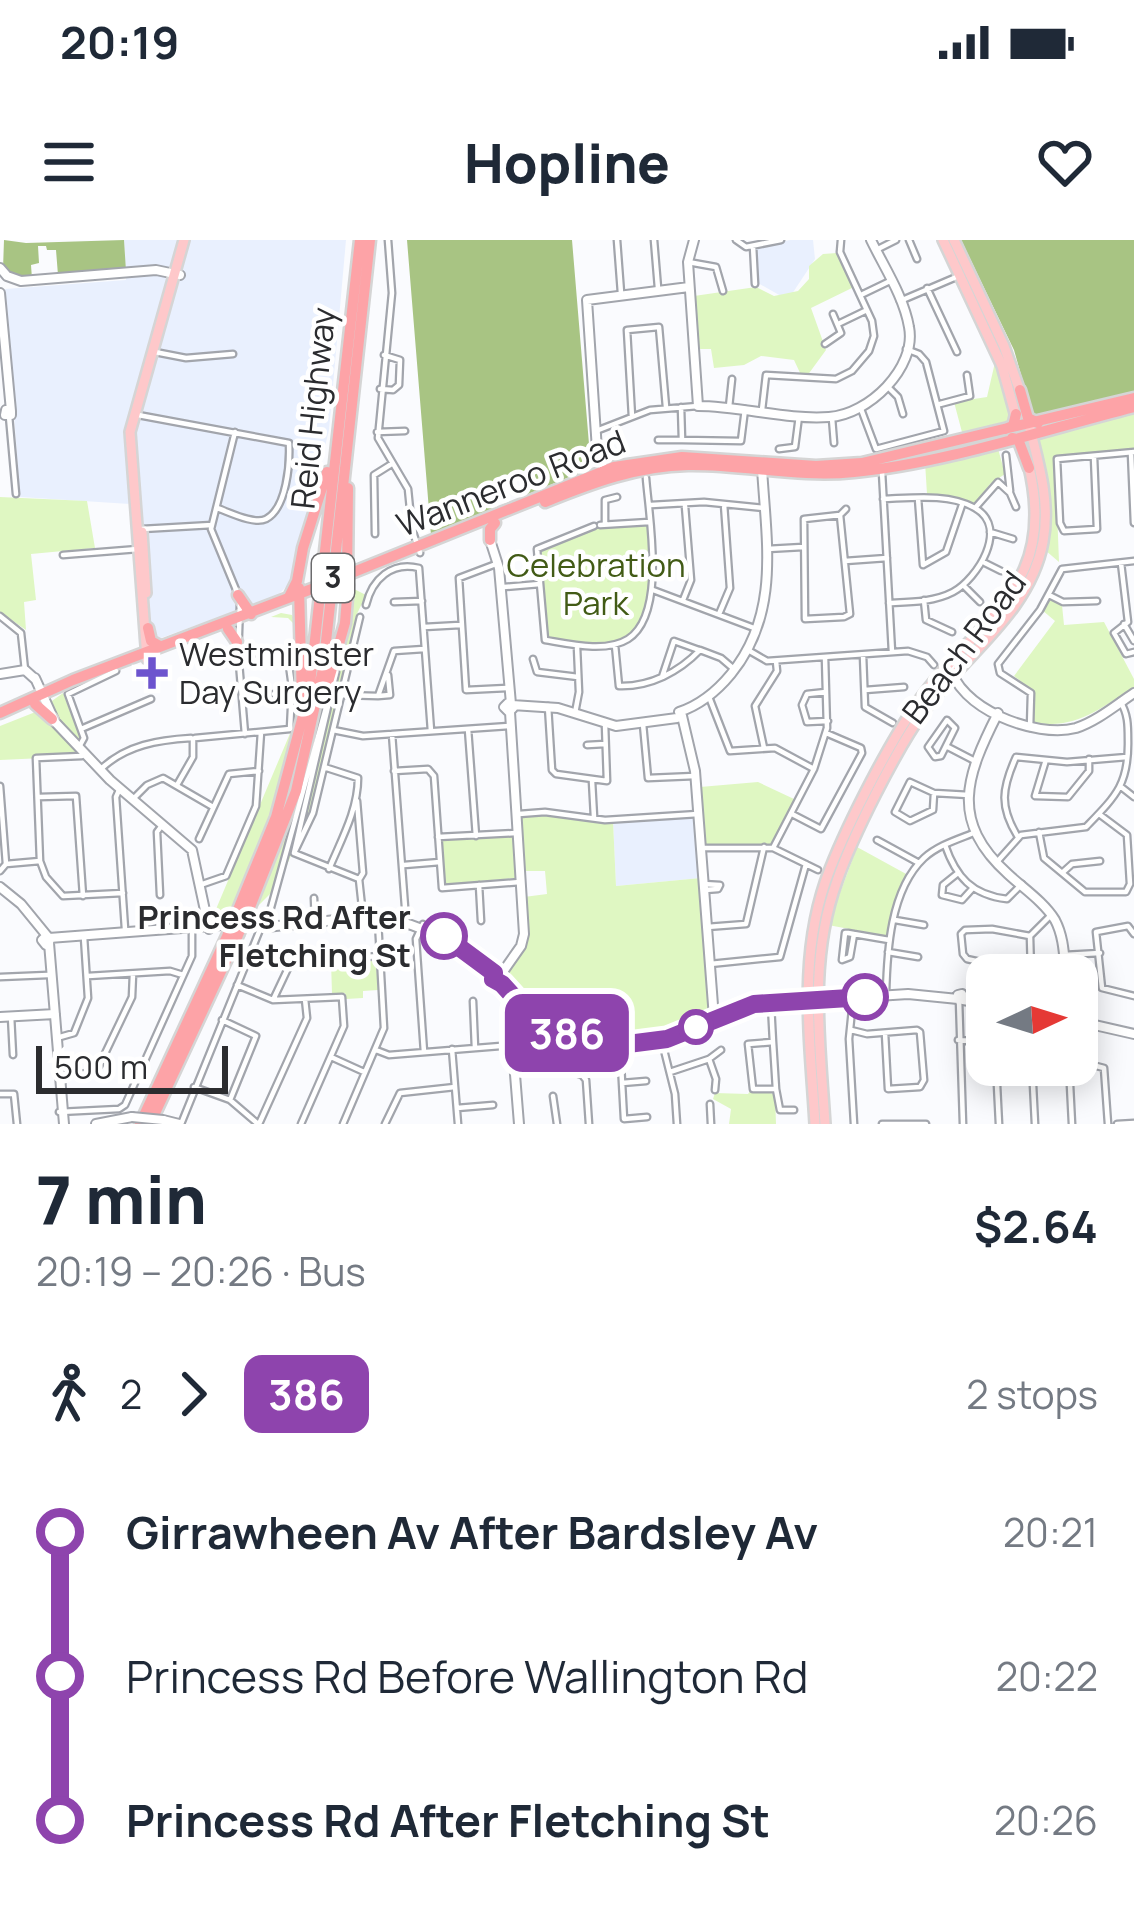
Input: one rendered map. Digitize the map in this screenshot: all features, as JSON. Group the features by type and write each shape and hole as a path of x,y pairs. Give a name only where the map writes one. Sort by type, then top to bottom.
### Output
{"highway":[{"name":"Reid Highway","path":"169,1123 293,762 318,634 360,240"},
{"name":"Reid Highway","path":"240,917 273,855 306,754 329,623 344,402 370,240"},
{"path":"1020,390 1028,418 1026,432 1018,439 1029,468"},
{"path":"306,754 341,642 346,578 353,565 346,556 344,402"},
{"path":"293,762 303,692 301,619 292,600 344,402"},
{"name":"Wanneroo Road","path":"0,717 146,649 420,553 605,474 688,465 762,466 831,474 1026,432 1134,402"},
{"name":"Wanneroo Road","path":"881,465 985,436 1037,434 1134,402"},
{"path":"985,436 1013,426 1016,414"},
{"path":"236,614 237,642"},
{"name":"Wanneroo Road","path":"43,696 114,673 146,649 164,646 236,614"},
{"path":"146,649 153,644 164,646"},
{"name":"Reid Highway","path":"136,1121 233,934"}],"main road":[{"path":"146,649 139,416 187,240"},
{"name":"Beach Road","path":"943,240 1008,355 1020,390"},
{"name":"Beach Road","path":"825,1124 808,950 831,866 904,724 933,683 964,664 1026,591 1041,552 1045,497 1005,376 961,273 954,240"},
{"path":"1005,376 1011,373 1008,355"},
{"path":"139,416 141,549"},
{"name":"Beach Road","path":"815,1124 812,999 819,950 842,867 914,728 1023,573 1036,522 1029,468"}],"street":[{"path":"388,240 392,293 377,432 380,446 408,489 420,553 431,731"},
{"path":"617,240 621,293"},
{"path":"654,240 658,290"},
{"path":"694,240 688,262 698,406"},
{"path":"736,240 741,246 781,240"},
{"path":"762,410 766,375 828,381 853,371 872,344 874,328 840,252 841,240"},
{"path":"596,431 666,407 729,407 832,418 860,407 900,367 910,331 872,240"},
{"path":"876,250 896,240"},
{"path":"909,240 916,260"},
{"path":"753,246 754,284"},
{"path":"688,262 716,267 723,291"},
{"path":"16,494 5,413 2,280 21,285 154,271 177,276"},
{"path":"900,301 961,273"},
{"path":"861,295 890,281"},
{"path":"605,474 596,431 586,302 589,297 689,287"},
{"path":"927,288 957,352"},
{"path":"838,323 867,310"},
{"path":"826,344 839,336 832,314"},
{"path":"388,321 402,323"},
{"path":"632,417 627,330 659,327 666,407"},
{"path":"860,407 876,449 944,431 924,359 906,349"},
{"path":"157,351 186,358 233,354"},
{"path":"380,389 400,391 400,360 384,355"},
{"path":"940,404 970,396 967,375"},
{"path":"729,407 732,379"},
{"path":"886,386 898,397 903,414"},
{"path":"682,406 682,440"},
{"path":"658,440 740,441 745,409"},
{"path":"779,448 795,447 799,415"},
{"path":"139,416 285,440 291,448 283,494 269,517 259,520 217,508"},
{"path":"832,418 834,442"},
{"path":"377,432 406,431"},
{"path":"235,432 212,533 236,614 238,661"},
{"path":"1094,457 1097,529 1064,531 1057,459 1132,453 1134,523"},
{"path":"1006,455 1016,508"},
{"path":"375,534 374,475 392,464"},
{"path":"881,465 892,652"},
{"path":"511,708 548,706 605,724 643,724 680,716 709,697 735,670 758,630 769,578 762,466"},
{"path":"646,478 648,505 649,522 653,590 637,631 615,644 577,646 544,638 537,549 600,525 649,522"},
{"path":"976,508 998,482 1010,480"},
{"path":"998,482 1010,493"},
{"path":"600,525 605,500 617,497"},
{"path":"883,499 917,497 976,508 990,532 1013,539"},
{"path":"917,497 922,565 946,552 962,505"},
{"path":"682,600 691,580 685,503"},
{"path":"719,614 730,588 724,504"},
{"path":"648,505 764,508"},
{"path":"805,620 806,517 840,515 846,509"},
{"path":"796,624 851,618 840,515"},
{"path":"142,529 212,525"},
{"path":"485,528 497,564 511,708 508,726 521,941 497,976"},
{"path":"889,603 949,595 983,561 990,532"},
{"path":"767,549 805,548"},
{"path":"63,555 141,549"},
{"path":"366,605 372,585 382,575 420,553"},
{"path":"845,561 886,558"},
{"path":"983,561 1001,571"},
{"path":"1030,727 1031,693 1000,673 998,664 1064,568 1134,561"},
{"path":"1121,563 1130,602 1128,622 1114,633 1126,654 1134,652"},
{"path":"497,564 458,578 466,690 506,688"},
{"path":"499,588 540,584"},
{"path":"963,585 980,602"},
{"path":"1125,589 1134,588"},
{"path":"653,590 758,630"},
{"path":"1048,595 1063,602 1097,601"},
{"path":"925,601 926,620 952,632"},
{"path":"394,602 422,602"},
{"path":"0,616 22,636 25,670 98,768 192,850 207,928"},
{"path":"294,854 313,813 360,617"},
{"path":"1124,624 1134,641"},
{"path":"424,627 462,625"},
{"path":"662,677 676,639 721,658 735,670"},
{"path":"237,642 245,734"},
{"path":"615,644 619,686 662,677 700,650"},
{"path":"575,713 577,646"},
{"path":"342,695 378,696 394,651 425,649"},
{"path":"748,650 767,662 919,652 934,665"},
{"path":"863,655 868,710 893,723"},
{"path":"773,848 814,769 826,733 825,657"},
{"path":"98,768 151,742 290,729 288,658 238,661"},
{"path":"533,659 537,672 578,677"},
{"path":"96,1124 169,1123 194,1088 276,896 339,660 294,854"},
{"path":"764,748 755,706 777,671 776,661"},
{"path":"0,674 25,670"},
{"path":"83,749 68,694 114,673"},
{"path":"953,673 999,715 1030,727 1075,728 1134,692"},
{"path":"865,690 904,687"},
{"path":"827,692 806,694 802,705 807,722 828,721"},
{"path":"274,694 292,694"},
{"path":"709,697 730,751 775,748 814,769"},
{"path":"80,729 151,699"},
{"path":"996,862 1018,837 1080,829 1120,787 1128,774 1129,757 1127,714 1120,701"},
{"path":"548,706 554,772 604,782 608,778 605,724"},
{"path":"999,715 977,762 969,795 975,832 996,862 1052,914 1065,954 1100,953"},
{"path":"680,716 695,776 714,1014"},
{"path":"947,720 955,728 946,746 935,757 928,747 947,720"},
{"path":"643,724 648,778 695,776"},
{"path":"333,730 363,736 508,726"},
{"path":"468,729 476,836"},
{"path":"200,885 226,876 256,806 261,732"},
{"path":"820,829 862,753 861,748 826,733"},
{"path":"392,734 405,907"},
{"path":"177,785 193,757 193,739"},
{"path":"587,745 605,744"},
{"path":"946,746 977,762"},
{"path":"83,749 37,758 40,861 46,877 63,896 123,893"},
{"path":"1018,837 1002,803 1016,757 1045,762 1129,757"},
{"path":"1045,762 1038,798 1068,797 1089,771 1089,759"},
{"path":"324,767 358,778 362,916"},
{"path":"199,839 229,774 260,771"},
{"path":"394,772 431,771 442,888 519,882"},
{"path":"133,799 147,784 163,778 213,807"},
{"path":"592,781 593,819"},
{"path":"934,793 933,810 926,816 910,821 895,812 910,782 934,793 969,795"},
{"path":"0,786 6,864 0,872"},
{"path":"1120,787 1134,797"},
{"path":"120,788 116,796 125,934"},
{"path":"329,869 357,795"},
{"path":"38,797 76,796 83,896"},
{"path":"514,814 545,812 593,819 698,814"},
{"path":"790,813 820,829 824,838"},
{"path":"1039,832 1044,858 1092,895 1126,892 1131,834 1099,814"},
{"path":"160,895 156,839 163,824"},
{"path":"886,994 889,940 919,863 975,832"},
{"path":"438,837 516,833"},
{"path":"877,840 919,863"},
{"path":"945,845 972,889 1006,899 1021,885"},
{"path":"700,848 773,848 818,870"},
{"path":"707,927 746,924 764,848"},
{"path":"294,854 359,879"},
{"path":"6,864 40,861"},
{"path":"1062,873 1072,864 1100,861"},
{"path":"401,866 440,862"},
{"path":"710,964 780,957 806,864"},
{"path":"958,873 944,886 942,895 962,900 972,889"},
{"path":"479,886 481,921"},
{"path":"0,887 47,940 62,1116 123,1108 192,954 192,929"},
{"path":"314,898 315,921"},
{"path":"1030,937 992,928 965,930 962,954 1031,973 1030,937 1052,914"},
{"path":"47,940 378,916"},
{"path":"345,1123 384,1028 378,916"},
{"path":"315,921 378,916 423,925 497,976 523,1004 555,1026 620,1044 661,1039 736,1006 770,1001 886,994 966,1000"},
{"path":"895,920 924,925"},
{"path":"423,925 416,939 424,1052"},
{"path":"1134,934 1128,926 1099,928 1102,988 1134,996"},
{"path":"854,934 889,940"},
{"path":"55,1037 74,1033 88,998 85,940"},
{"path":"887,952 918,956"},
{"path":"273,1000 291,962 380,956"},
{"path":"87,976 170,971 183,975"},
{"path":"58,1075 91,1073 99,1066 134,992 133,974"},
{"path":"0,977 51,975"},
{"path":"237,985 273,1000 342,997 345,1022 302,1124"},
{"path":"853,996 854,1124"},
{"path":"194,1088 230,1100 258,1124 307,1018 305,999"},
{"path":"961,999 958,1040 963,1124"},
{"path":"473,1001 475,1048"},
{"path":"770,1001 780,1110 794,1110"},
{"path":"520,1124 512,1018 523,1004"},
{"path":"13,1054 5,1016 52,1013"},
{"path":"222,1021 256,1036 230,1100"},
{"path":"1098,1027 1134,1035"},
{"path":"851,1030 920,1032 924,1080 920,1088 888,1089 885,1033"},
{"path":"661,1039 677,1124"},
{"path":"958,1040 966,1041"},
{"path":"772,1042 748,1044 748,1048 753,1089 776,1089"},
{"path":"620,1044 624,1119 646,1117"},
{"path":"376,1050 389,1054 514,1045"},
{"path":"452,1049 458,1124"},
{"path":"670,1072 721,1050"},
{"path":"331,1058 366,1072"},
{"path":"709,1059 715,1090"},
{"path":"515,1064 538,1062 582,1075 589,1124"},
{"path":"1098,1066 1104,1067 1108,1124"},
{"path":"620,1083 646,1081"},
{"path":"997,1086 999,1124"},
{"path":"1034,1086 1035,1124"},
{"path":"1070,1086 1072,1124"},
{"path":"386,1124 400,1093 455,1087"},
{"path":"0,1094 14,1094 17,1124"},
{"path":"553,1096 556,1124"},
{"path":"710,1104 711,1124"},
{"path":"457,1108 493,1105"},
{"path":"1117,1124 1134,1123"},
{"path":"888,1124 926,1124"}],"shaded area":[{"path":"124,240 346,240 329,430 292,581 277,596 139,646 130,504 20,497 5,289 126,280"},
{"path":"813,240 815,259 788,300 758,283 755,248"},
{"path":"695,816 701,878 616,886 613,821"}],"green space":[{"path":"4,240 124,240 126,271 58,275 56,250 38,246 39,263 31,265 32,279 14,278 3,269"},
{"path":"407,240 572,240 591,468 526,495 517,472 508,480 494,482 496,508 431,535"},
{"path":"961,240 1134,240 1134,392 1033,417 1014,350"},
{"path":"837,253 854,287 811,308 826,350 807,376 801,375 794,360 761,356 744,365 714,368 711,349 698,349 694,296 756,287 774,296 798,291 809,279 809,266 823,254"},
{"path":"996,358 1014,423 963,436 954,402 987,397"},
{"path":"1134,410 1134,450 1055,457 1059,562 1045,550 1050,511 1036,441 1040,434"},
{"path":"997,445 1005,474 975,504 927,494 925,462"},
{"path":"0,497 87,501 95,548 31,554 36,600 24,602 26,630 0,612"},
{"name":"Celebration Park","path":"647,525 651,574 639,624 613,642 546,638 541,548 589,529"},
{"path":"354,589 366,595 356,616 311,811 277,887 254,910 296,806"},
{"path":"1050,599 1062,605 1064,625 1104,622 1134,687 1086,716 1048,724 1033,722 1035,693 1014,676 1055,621 1042,610"},
{"path":"292,615 295,621 299,674 295,733 289,761 230,920 211,921 294,724 293,623 271,617"},
{"path":"63,693 87,756 0,760 0,726 38,711"},
{"path":"758,782 794,799 771,847 705,846 700,787"},
{"path":"546,814 613,821 616,886 701,878 711,1014 647,1037 597,1039 552,1018 500,974 521,949 524,897 547,894 545,871 522,871 518,817"},
{"path":"514,833 517,878 444,884 441,840"},
{"path":"857,847 908,875 892,910 887,936 828,925"},
{"path":"376,960 378,990 363,991 363,998 346,999 345,993 332,993 331,962"},
{"path":"751,1090 775,1094 776,1124 729,1124 731,1109 713,1099 715,1093 748,1094"}],"bus line":[{"name":"386","path":"444,936 494,973 493,979 522,1006 568,1034 597,1043 656,1042 754,1004 865,997"}],"place":[{"name":"Westminster Day Surgery","path":"152,673"},
{"name":"Princess Rd After Fletching St","path":"444,936"}]}
